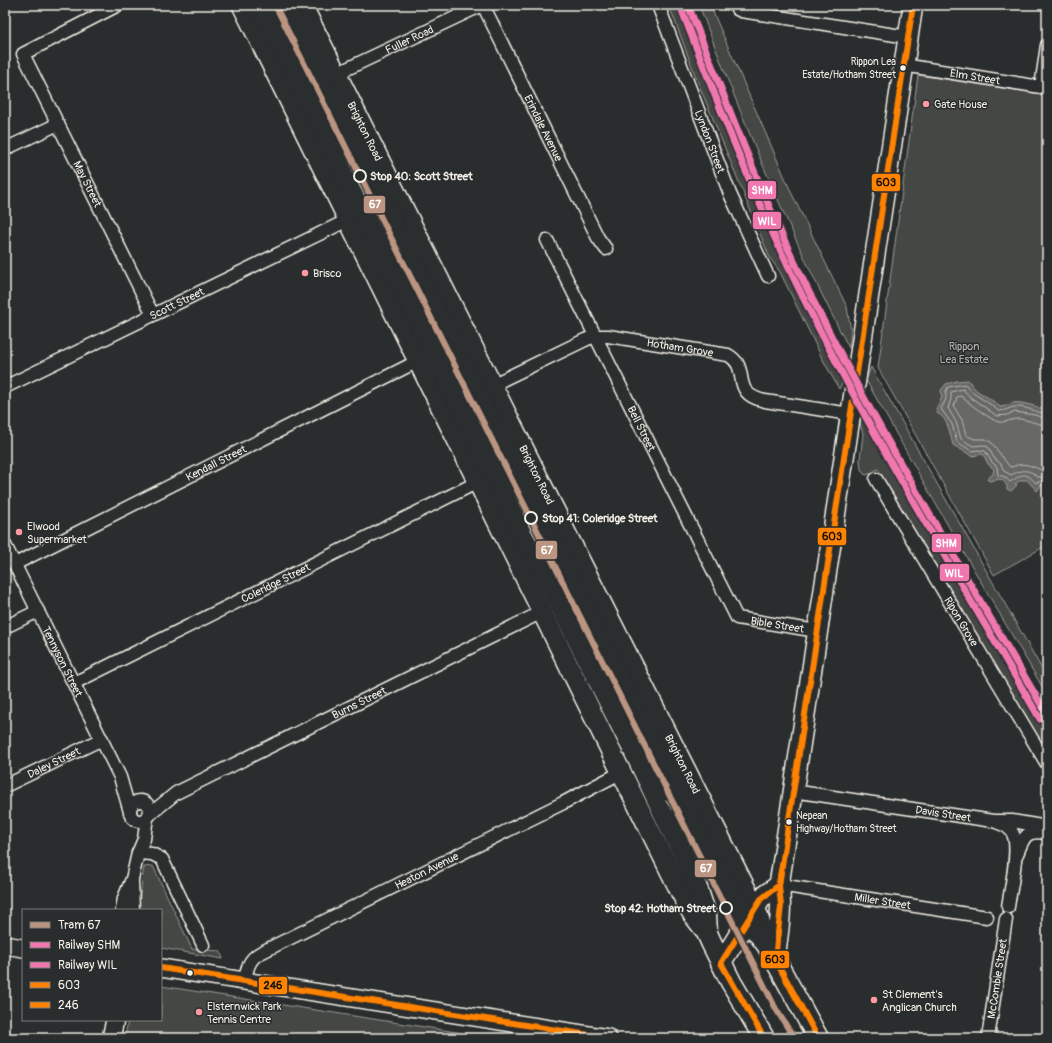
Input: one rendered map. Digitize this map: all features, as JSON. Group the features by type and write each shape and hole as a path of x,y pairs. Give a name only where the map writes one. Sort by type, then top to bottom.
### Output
{"highway":[{"path":"253,10 291,7"},
{"name":"Brighton Road","path":"291,7 325,88 365,164 430,298 537,509 590,621 696,831 752,914 818,1038"},
{"path":"253,10 289,62 324,131 350,190 411,306 499,484 521,534 552,590 637,757 686,858 704,906 707,933 721,963 764,1038"},
{"path":"411,306 430,298"},
{"path":"590,665 608,657"}],"main road":[{"path":"771,952 781,906 779,885 913,5"},
{"name":"Brighton Road","path":"291,7 336,74 377,153 567,534 752,914"},
{"path":"253,10 289,102 690,910 707,933"},
{"path":"289,62 289,102"},
{"path":"377,278 411,306"},
{"path":"430,298 458,316"},
{"path":"460,445 461,407"},
{"path":"563,564 567,534"},
{"path":"560,647 585,667 590,665"},
{"path":"721,963 766,894 779,885"},
{"path":"5,945 22,948"},
{"path":"162,968 608,1038"},
{"path":"112,1038 115,1021"}],"street":[{"name":"May Street","path":"118,5 23,54 152,315"},
{"name":"Fuller Road","path":"336,74 482,5"},
{"name":"Erindale Avenue","path":"482,5 598,238 606,249"},
{"name":"Lyndon Street","path":"658,5 730,194 768,276"},
{"path":"735,5 737,9 741,11 908,37"},
{"path":"1044,87 1047,45"},
{"name":"Elm Street","path":"903,65 1044,87"},
{"path":"5,149 58,124"},
{"name":"Scott Street","path":"5,387 348,220"},
{"name":"Bell Street","path":"547,240 737,618"},
{"name":"Hotham Grove","path":"492,386 595,336 614,336 725,354 736,361 740,371 742,386 746,393 753,397 765,401 850,414"},
{"name":"Kendall Street","path":"15,564 418,361"},
{"name":"Ripon Grove","path":"876,479 1047,764"},
{"name":"Coleridge Street","path":"74,683 478,482"},
{"name":"Tennyson Street","path":"5,545 120,777 132,815 137,822 138,854"},
{"path":"5,627 38,611"},
{"name":"Burns Street","path":"142,801 176,793 542,612"},
{"name":"Bible Street","path":"737,618 817,631"},
{"name":"Daley Street","path":"5,786 102,739"},
{"name":"Heaton Avenue","path":"245,981 248,965 254,956 563,803 622,772"},
{"name":"Tennyson Street","path":"120,777 142,801 147,804 149,808 148,816"},
{"name":"Davis Street","path":"793,791 993,821 1012,821 1047,827"},
{"name":"Burns Street","path":"148,816 176,793"},
{"path":"142,801 136,802 132,805 132,815 141,820 148,816"},
{"path":"122,909 124,898 132,879 138,854 144,839 148,816"},
{"name":"McCombie Street","path":"988,1038 1016,857 1014,836 1012,832 993,821"},
{"path":"1016,857 1022,841 1028,834 1035,832 1047,833"},
{"path":"138,854 154,854 163,861 203,945"},
{"path":"132,879 133,909"},
{"name":"Miller Street","path":"779,885 987,917"}],"green space":[{"path":"669,5 684,5 737,140 784,249 845,372 839,389 823,360 780,272 770,258 697,80"},
{"path":"699,5 710,5 792,194 847,307 851,331 849,348 807,264 769,179"},
{"name":"Rippon Lea Estate","path":"918,75 1047,95 1047,545 994,575 878,368"},
{"path":"871,367 1047,678 1047,695 946,522 866,380"},
{"path":"863,402 905,478 1047,724 1047,752 878,469 867,475 864,474 861,469 860,460 863,434 860,423 860,413"},
{"path":"153,866 192,949 220,951 223,959 162,948 162,909 138,909 144,867"},
{"path":"162,986 495,1038 125,1038 128,1021 162,1021"}],"water":[{"path":"968,380 976,390 1000,407 1012,403 1020,403 1035,406 1047,411 1047,486 1041,485 1037,491 1027,480 1021,480 1015,484 1017,485 1011,491 1007,489 1007,486 1003,480 999,479 989,481 987,479 993,474 994,469 988,464 983,454 972,456 953,445 950,431 946,422 941,415 937,413 936,409 942,397 941,390 946,384"}],"tram line":[{"name":"67","path":"275,5 776,1009 789,1030 797,1038"},
{"path":"666,801 688,833"}],"rail line":[{"name":"SHM","path":"688,5 743,145 788,248 832,338 891,447 1047,715"},
{"name":"WIL","path":"681,8 765,217 825,341 884,450 1040,719"}],"transit line":[{"name":"603","path":"764,1038 721,963 761,899 779,885 913,5"},
{"name":"603","path":"781,870 779,885 781,906 775,959 818,1038"},
{"name":"246","path":"162,968 608,1038"}],"place":[{"name":"Rippon Lea Estate/Hotham Street","path":"903,68"},
{"name":"Gate House","path":"926,104"},
{"name":"Stop 40: Scott Street","path":"360,176"},
{"name":"Brisco","path":"305,273"},
{"name":"Stop 41: Coleridge Street","path":"531,518"},
{"name":"Elwood Supermarket","path":"19,532"},
{"name":"Nepean Highway/Hotham Street","path":"789,822"},
{"name":"Stop 42: Hotham Street","path":"726,908"},
{"name":"St Clement's Anglican Church","path":"874,1000"},
{"name":"Elsternwick Park Tennis Centre","path":"199,1012"}]}
